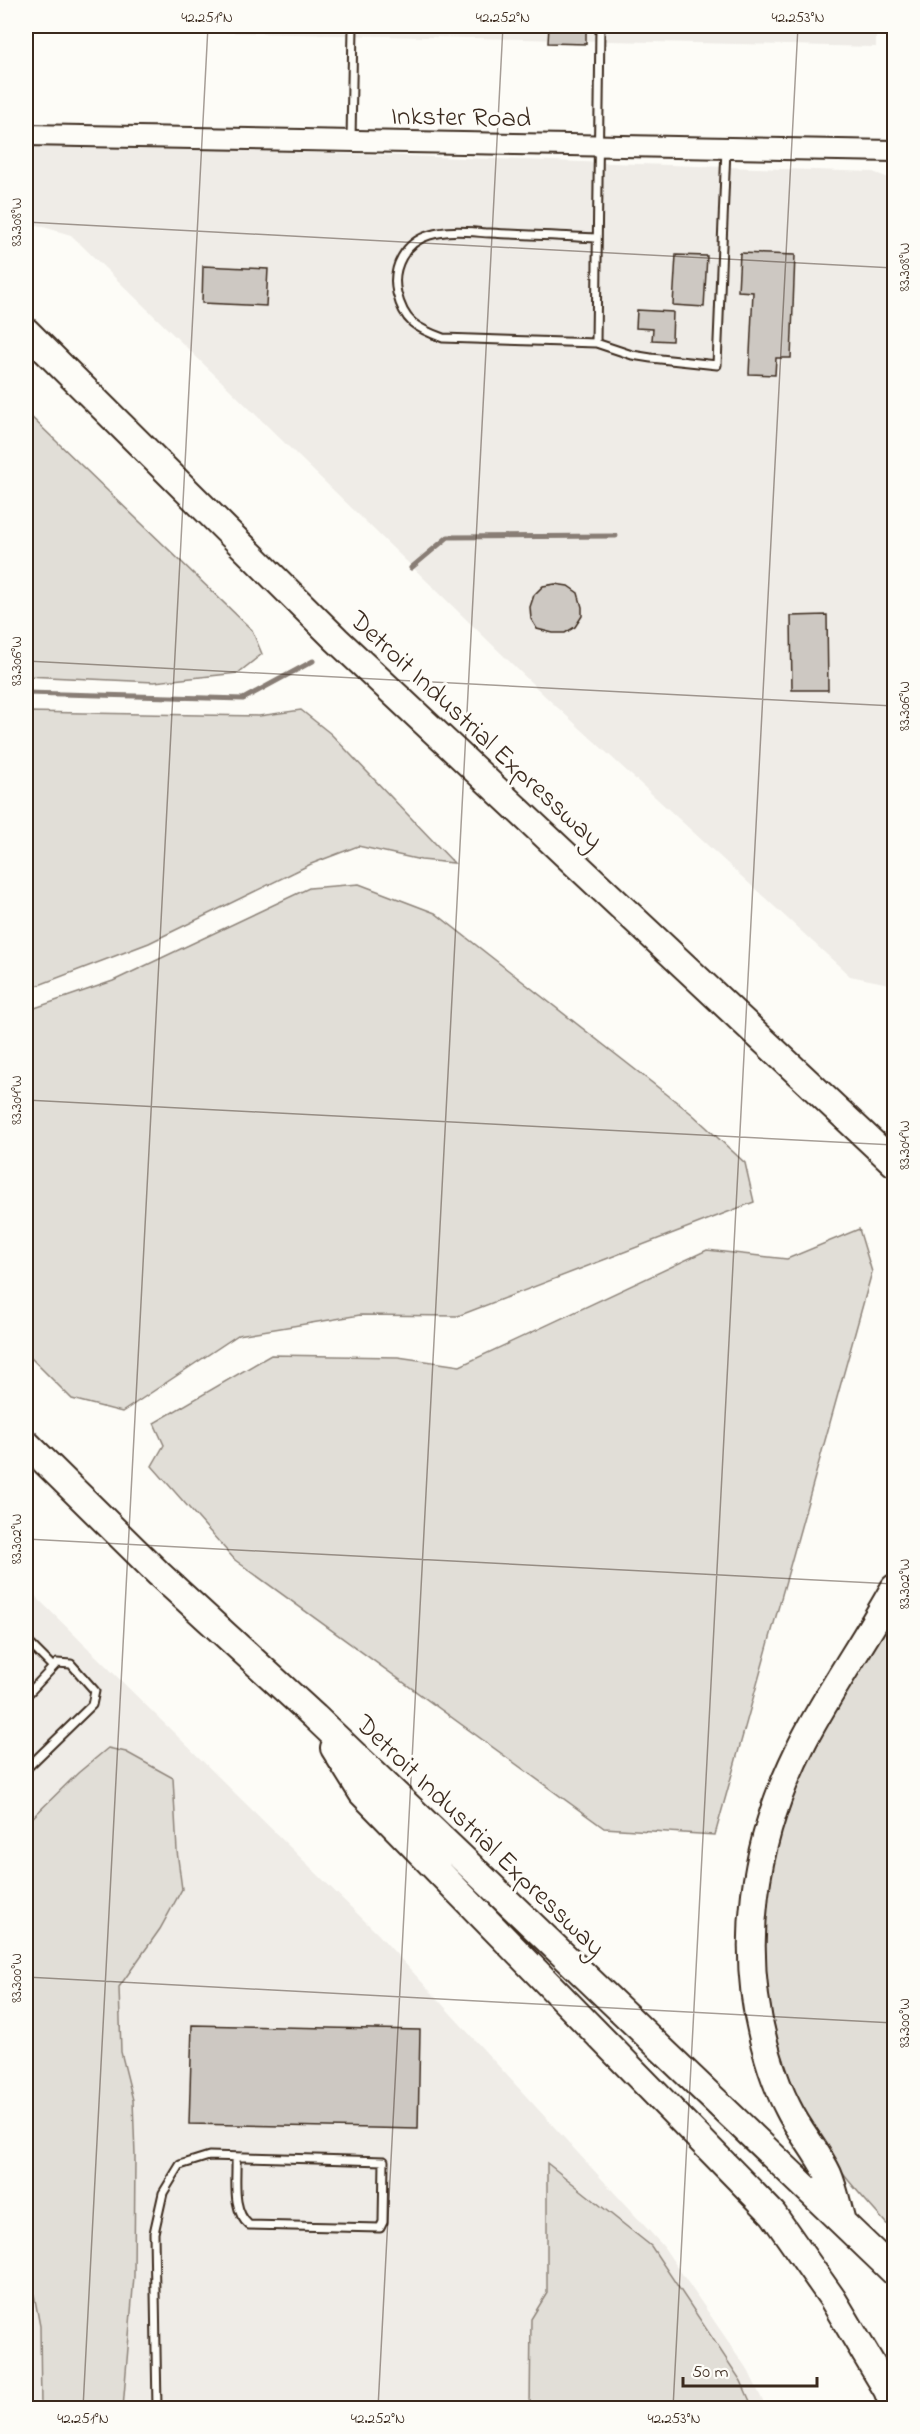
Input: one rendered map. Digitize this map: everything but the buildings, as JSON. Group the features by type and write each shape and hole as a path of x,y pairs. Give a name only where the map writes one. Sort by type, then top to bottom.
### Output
{"highway":[{"name":"Detroit Industrial Expressway","path":"26,331 337,640 894,1163"},
{"name":"Detroit Industrial Expressway","path":"26,1443 159,1574 315,1718 841,2218 894,2272"},
{"path":"841,2218 829,2175 788,2108 768,2057 755,1997 752,1945 754,1887 764,1837 782,1787 804,1739 894,1588"},
{"path":"315,1718 362,1793 773,2214 832,2298 887,2390 894,2409"}],"street":[{"name":"Inkster Road","path":"26,135 894,151"}],"lane":[{"path":"351,141 353,26"},
{"path":"596,343 600,26"},
{"path":"596,238 463,232 430,235 408,247 399,261 396,289 403,314 423,330 443,338 596,343 651,358 717,364 726,149"},
{"path":"26,1640 53,1667"},
{"path":"26,1696 57,1663 71,1665 95,1690 92,1705 26,1769"},
{"path":"157,2409 154,2233 163,2193 180,2165 209,2156 384,2161 383,2222 380,2228 249,2225 240,2218 238,2208 236,2157"}],"shaded area":[{"path":"26,26 876,26 876,47 26,28"},
{"path":"26,143 873,172 894,180 894,985 850,976 545,696 71,235 26,222"},
{"path":"26,412 252,630 262,654 238,673 154,682 26,676"},
{"path":"301,710 331,734 454,863 421,860 358,846 311,864 149,943 26,990 26,712 259,716"},
{"path":"359,884 435,913 692,1114 745,1163 754,1202 458,1316 360,1315 238,1335 122,1412 72,1399 26,1353 26,1011 113,981 309,888"},
{"path":"859,1229 872,1272 715,1835 604,1828 235,1560 152,1466 164,1445 154,1423 271,1355 398,1357 460,1366 707,1250 787,1259"},
{"path":"26,1587 378,1934 663,2246 749,2372 766,2408 26,2408"},
{"path":"894,1614 894,2232 826,2151 808,2121 792,2084 779,2045 770,2005 765,1924 769,1884 777,1843 789,1804 810,1756 837,1707"},
{"path":"108,1748 126,1752 173,1778 177,1851 182,1889 160,1929 119,1987 121,2052 133,2100 135,2156 134,2276 123,2408 41,2408 40,2326 26,2252 26,1824 78,1773"},
{"path":"547,2163 651,2246 741,2381 753,2408 530,2408 531,2319 547,2293"}],"waterway":[{"path":"411,568 448,537 616,536"},
{"path":"26,693 243,699 313,661"}]}
